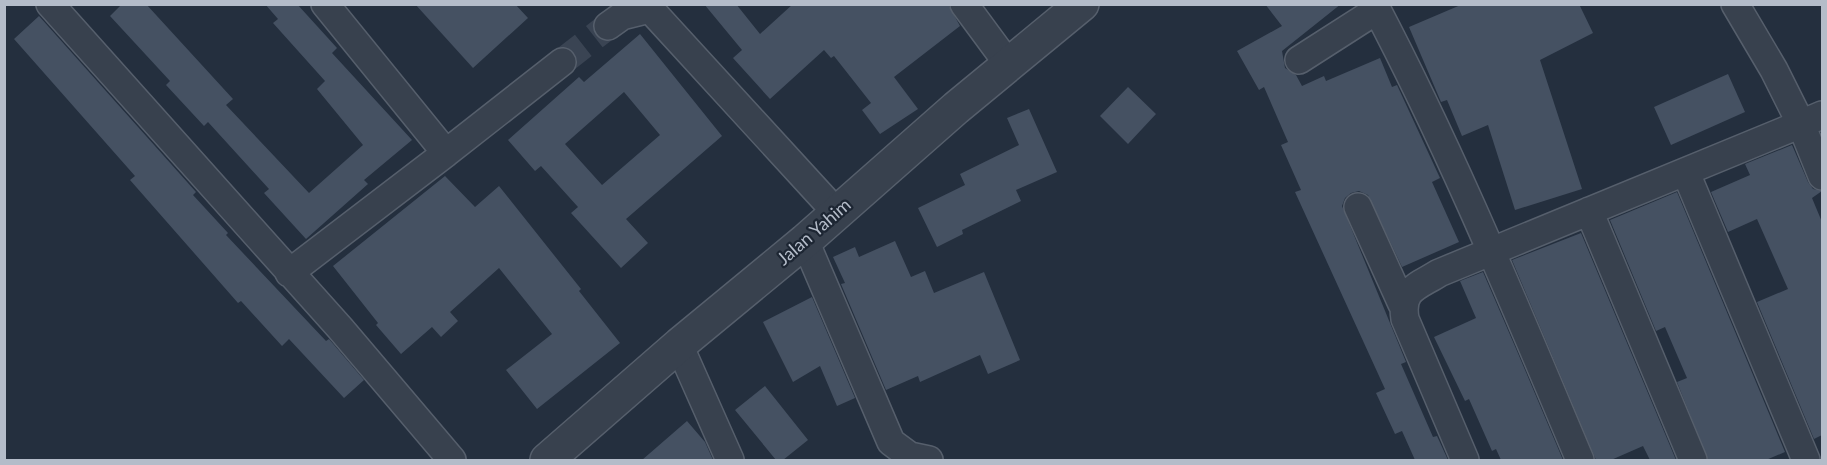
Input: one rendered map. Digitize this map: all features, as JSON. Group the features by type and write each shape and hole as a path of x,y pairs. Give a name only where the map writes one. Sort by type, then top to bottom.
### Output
{"street":[{"path":"50,4 375,369 452,460"},
{"path":"324,4 446,153"},
{"path":"964,4 1009,65"},
{"name":"Jalan Yahim","path":"547,460 679,345 805,241 836,212 1082,4"},
{"path":"1735,4 1774,70 1812,120 1822,176"},
{"path":"608,26 622,16 650,7 836,212"},
{"path":"1299,60 1375,7 1434,120 1580,460"},
{"path":"289,273 562,62"},
{"path":"1402,304 1406,294 1439,273 1812,120"},
{"path":"1686,173 1806,460"},
{"path":"1358,207 1402,304 1405,319 1465,460"},
{"path":"1589,211 1693,460"},
{"path":"805,241 891,442 909,456 929,460"},
{"path":"679,345 730,460"}],"building":[{"path":"122,4 146,4 233,99 226,105 309,193 363,145 317,89 325,81 273,23 278,19 265,4 297,4 337,48 332,53 412,140 364,180 368,184 306,239 264,193 269,189 208,122 204,126 166,85 170,81 110,16"},
{"path":"415,4 515,4 528,18 473,68"},
{"path":"704,4 736,4 760,34 793,4 948,4 960,26 894,77 918,109 880,134 862,110 871,103 834,56 831,58 824,50 770,99 733,58 742,50"},
{"path":"1265,4 1341,4 1282,51 1285,68 1296,75 1302,86 1324,76 1326,81 1380,58 1392,87 1397,85 1440,178 1432,182 1459,242 1402,267 1368,195 1359,191 1351,193 1345,198 1342,206 1406,362 1401,364 1433,437 1437,436 1448,460 1415,460 1402,431 1395,434 1376,393 1385,389 1295,192 1301,190 1281,145 1288,142 1264,87 1259,90 1237,51 1282,26"},
{"path":"1463,4 1579,4 1593,33 1540,60 1582,189 1515,210 1488,125 1462,136 1447,100 1441,102 1409,27"},
{"path":"39,16 196,192 193,195 228,233 226,235 326,341 329,339 364,380 344,398 289,339 282,346 241,301 238,303 130,180 135,176 14,39"},
{"path":"640,34 722,136 626,219 648,243 621,268 571,213 578,207 541,166 535,171 508,140 579,77 584,82","holes":["624,92 660,135 602,185 565,144"]},
{"path":"1728,74 1745,112 1671,145 1654,107"},
{"path":"1128,87 1156,114 1128,144 1100,116"},
{"path":"1029,109 1057,172 1016,190 1021,201 962,230 963,234 937,247 918,208 965,185 960,174 1019,145 1007,118"},
{"path":"1792,145 1808,182 1813,189 1822,191 1812,198 1822,222 1822,435 1814,439 1757,302 1788,289 1757,219 1728,232 1711,192 1750,175 1745,164"},
{"path":"445,176 475,207 499,186 581,289 579,291 620,343 537,409 506,370 552,334 499,268 450,312 458,321 441,337 432,327 401,354 376,325 378,323 333,266"},
{"path":"1677,192 1785,452 1766,460 1708,460 1677,382 1687,378 1665,327 1656,331 1610,220"},
{"path":"1581,233 1676,460 1650,460 1643,446 1611,460 1596,460 1512,260"},
{"path":"895,241 911,277 925,271 934,293 984,272 1020,360 988,374 980,355 920,382 918,376 886,390 841,284 845,283 833,257 855,247 859,257"},
{"path":"1483,272 1563,460 1501,460 1496,449 1492,451 1469,399 1465,401 1434,337 1476,318 1460,281"},
{"path":"812,297 855,398 837,406 820,366 793,382 763,322"},
{"path":"765,386 808,440 783,460 776,460 735,410"},
{"path":"687,421 705,442 713,460 642,460"}],"tunnel":[{"path":"562,62 608,26"}]}
